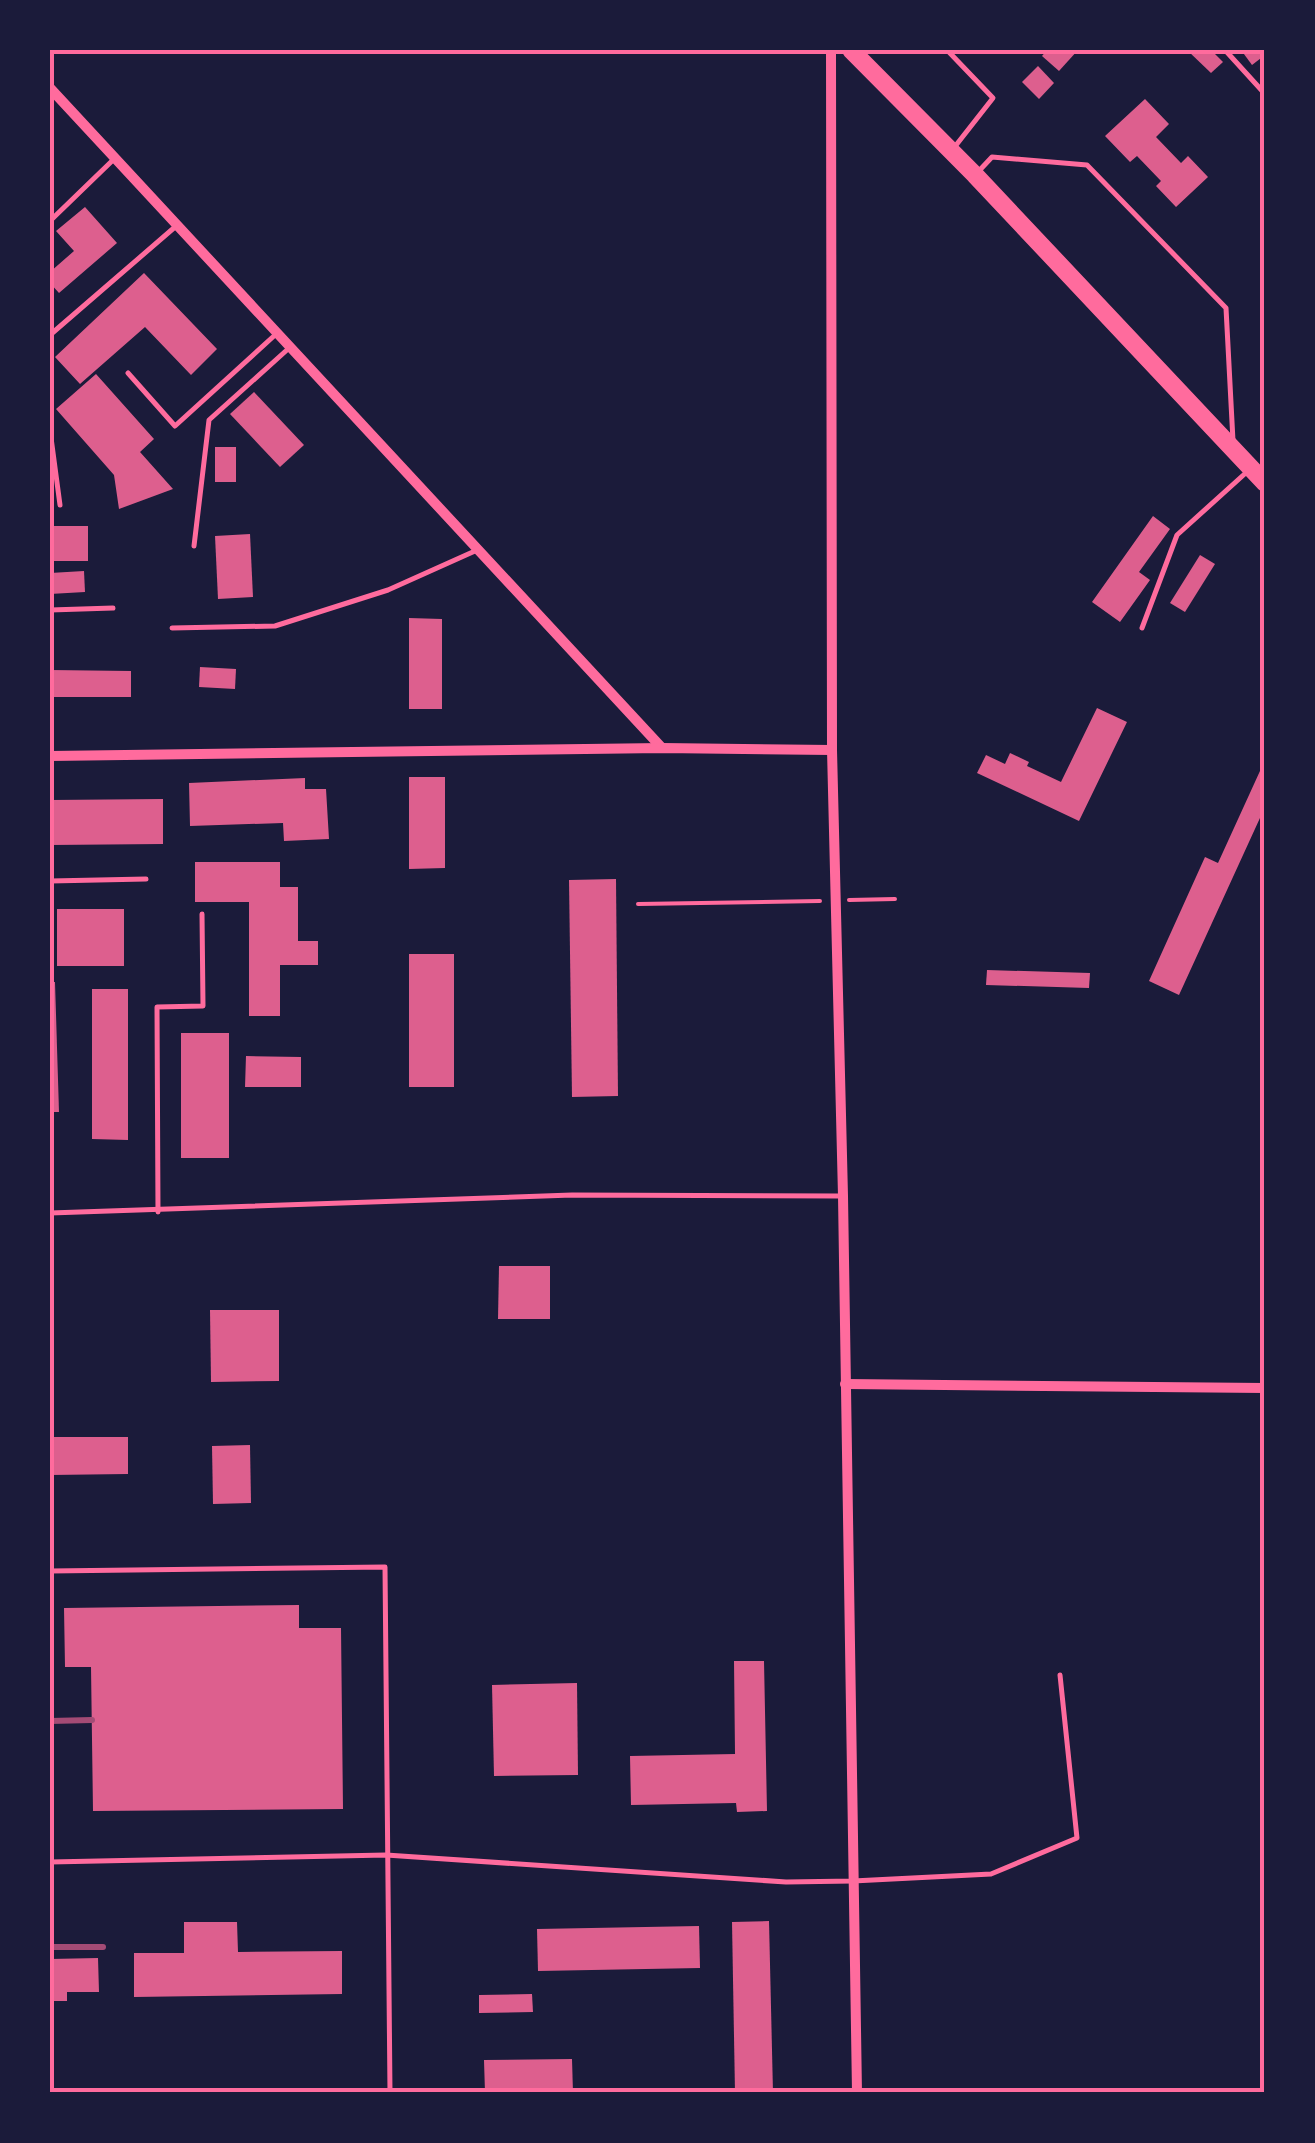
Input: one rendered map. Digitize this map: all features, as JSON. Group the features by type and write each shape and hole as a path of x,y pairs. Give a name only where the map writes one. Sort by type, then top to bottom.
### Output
{"highway":[{"path":"852,50 1265,482"}],"street":[{"path":"831,50 832,750 843,1196 856,2093"},
{"path":"50,88 662,748"},
{"path":"50,756 662,748 832,750"},
{"path":"846,1384 1265,1388"}],"lane":[{"path":"947,50 993,98 951,151"},
{"path":"1225,50 1265,94"},
{"path":"1258,87 1265,82"},
{"path":"975,175 992,157 1087,165 1226,308 1233,449"},
{"path":"50,221 115,158"},
{"path":"50,335 178,225"},
{"path":"128,373 176,426 277,333"},
{"path":"194,546 209,420 290,347"},
{"path":"50,430 60,505"},
{"path":"1142,628 1177,535 1251,468"},
{"path":"172,628 275,626 388,590 478,550"},
{"path":"50,610 113,608"},
{"path":"50,881 146,879"},
{"path":"158,1212 156,1007 203,1006 202,914"},
{"path":"50,1213 572,1195 843,1196"},
{"path":"50,1571 385,1566 390,2093"},
{"path":"50,1862 386,1855 786,1882 991,1874 1077,1838 1060,1675"}],"path":[{"path":"638,904 895,899"}],"building":[{"path":"1047,50 1078,50 1059,71 1042,56"},
{"path":"1187,50 1211,50 1223,62 1211,73"},
{"path":"1241,50 1265,50 1265,55 1252,65"},
{"path":"1038,66 1054,83 1039,99 1022,82"},
{"path":"1145,99 1169,124 1156,137 1181,163 1188,156 1208,177 1176,207 1156,186 1161,181 1137,156 1130,162 1105,136"},
{"path":"85,207 117,243 59,293 50,283 50,272 74,251 56,231"},
{"path":"144,273 217,349 191,375 145,327 80,384 55,357"},
{"path":"96,374 154,439 140,452 173,489 119,509 114,475 56,409"},
{"path":"254,392 304,445 280,467 230,414"},
{"path":"215,447 236,447 236,482 215,482"},
{"path":"1153,516 1170,529 1139,572 1150,580 1120,622 1092,602"},
{"path":"50,526 88,526 88,561 50,561"},
{"path":"250,534 253,597 218,599 215,536"},
{"path":"1200,555 1215,564 1185,612 1170,603"},
{"path":"84,571 85,592 50,594 50,573"},
{"path":"409,618 442,619 442,709 409,709"},
{"path":"200,667 236,669 235,689 199,687"},
{"path":"50,670 131,671 131,697 50,697"},
{"path":"1097,708 1127,722 1079,821 977,773 986,755 1005,764 1010,753 1061,782"},
{"path":"1265,760 1265,807 1179,995 1149,981 1205,857 1218,863"},
{"path":"409,777 445,777 445,868 409,869"},
{"path":"305,778 305,789 326,789 329,839 284,841 283,823 190,826 189,783"},
{"path":"163,799 163,844 50,845 50,800"},
{"path":"195,862 280,862 280,887 298,887 298,941 318,941 318,965 280,965 280,1016 249,1016 249,902 195,902"},
{"path":"616,879 618,1096 572,1097 569,880"},
{"path":"57,909 124,909 124,966 57,966"},
{"path":"409,954 454,954 454,1087 409,1087"},
{"path":"987,970 1090,973 1089,988 986,985"},
{"path":"50,982 55,982 59,1112 50,1112"},
{"path":"92,989 128,989 128,1140 92,1139"},
{"path":"181,1033 229,1033 229,1158 181,1158"},
{"path":"246,1056 301,1057 301,1087 245,1087"},
{"path":"499,1266 550,1266 550,1319 498,1319"},
{"path":"210,1310 279,1310 279,1381 211,1382"},
{"path":"50,1437 128,1437 128,1474 50,1475"},
{"path":"250,1445 251,1503 213,1504 212,1446"},
{"path":"299,1605 299,1628 341,1628 343,1809 93,1811 91,1667 65,1667 64,1608"},
{"path":"734,1661 764,1661 767,1811 737,1812 736,1803 631,1805 630,1756 735,1754"},
{"path":"577,1683 578,1775 494,1776 492,1685"},
{"path":"769,1921 773,2093 735,2093 732,1922"},
{"path":"184,1922 237,1922 238,1952 342,1951 342,1994 134,1997 134,1953 184,1953"},
{"path":"699,1926 700,1968 538,1971 537,1929"},
{"path":"98,1958 99,1992 67,1992 67,2001 50,2001 50,1959"},
{"path":"532,1994 533,2012 479,2013 479,1995"},
{"path":"572,2059 573,2093 485,2093 484,2060"}],"railway":[{"path":"50,1721 92,1720"},
{"path":"50,1947 103,1947"}]}
